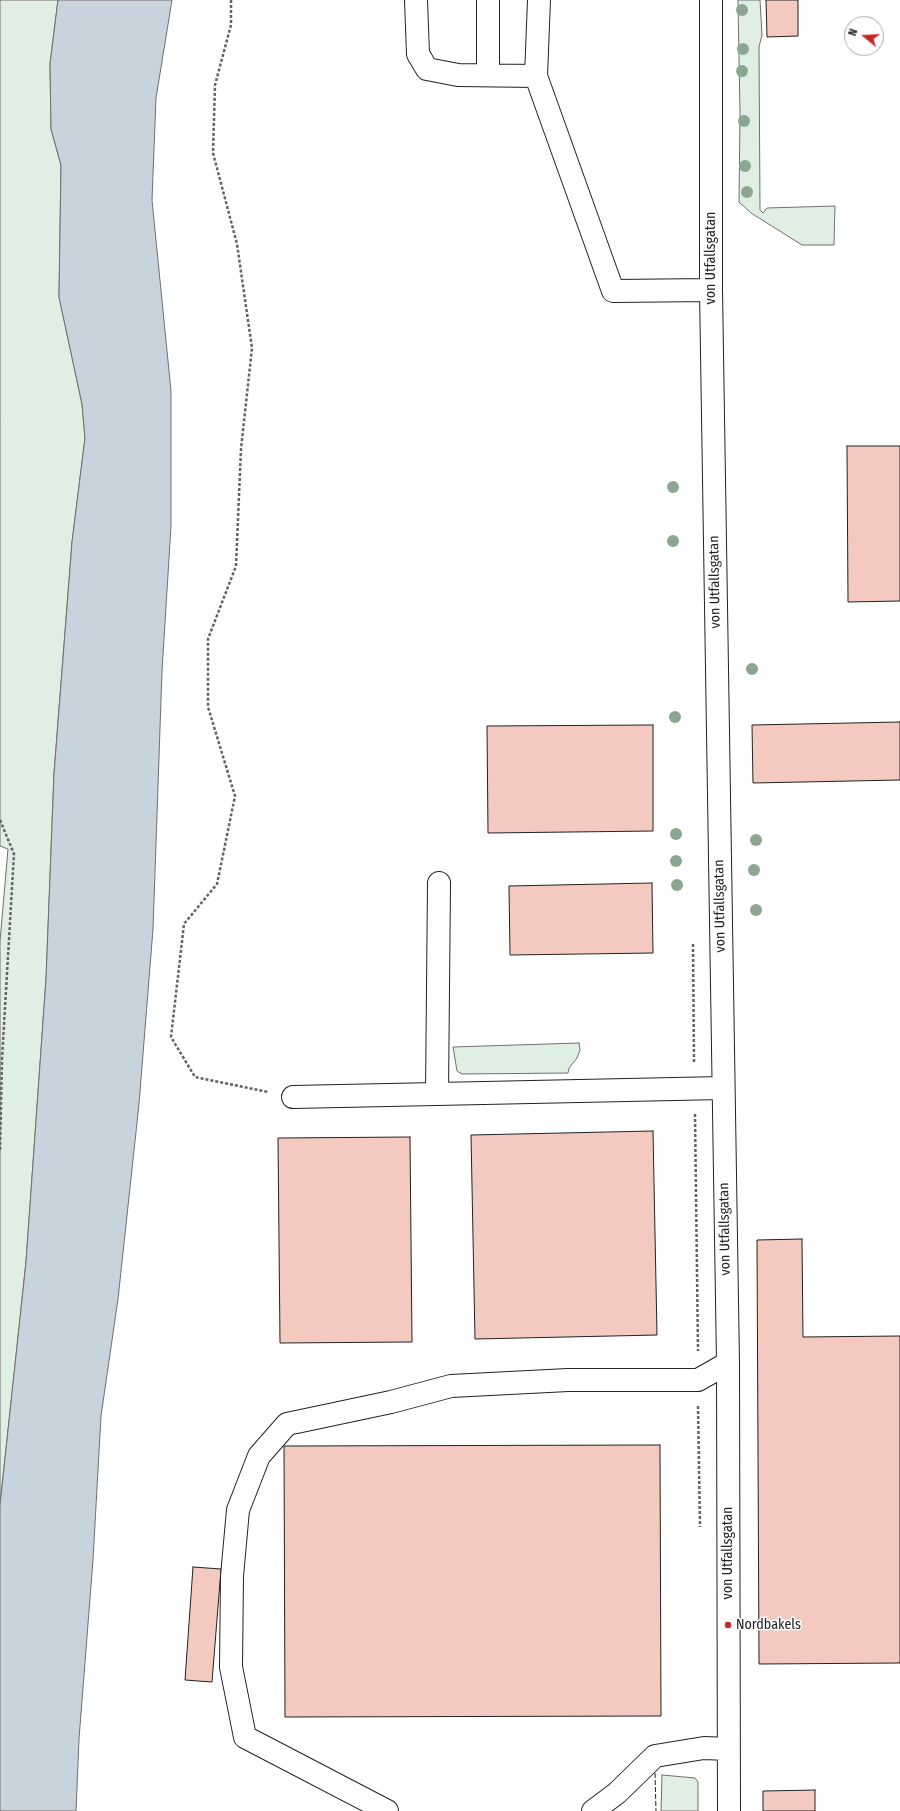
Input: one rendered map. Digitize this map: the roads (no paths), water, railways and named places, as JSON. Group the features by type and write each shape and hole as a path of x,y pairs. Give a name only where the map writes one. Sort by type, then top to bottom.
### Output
{"street":[{"path":"416,0 418,54 427,69 458,75 536,76"},
{"path":"488,0 488,75"},
{"path":"539,0 536,76 612,291 711,290"},
{"name":"von Utfallsgatan","path":"712,0 711,290 722,1088 728,1363 729,1811"},
{"path":"437,1094 439,883"},
{"path":"293,1097 722,1088"},
{"path":"387,1811 245,1737 231,1667 232,1576 238,1510 259,1456 287,1424 391,1402 451,1386 568,1380 698,1380 728,1363"},
{"path":"593,1811 617,1793 655,1756 704,1748 728,1749"}],"place":[{"name":"Nordbakels","path":"728,1625"}]}
